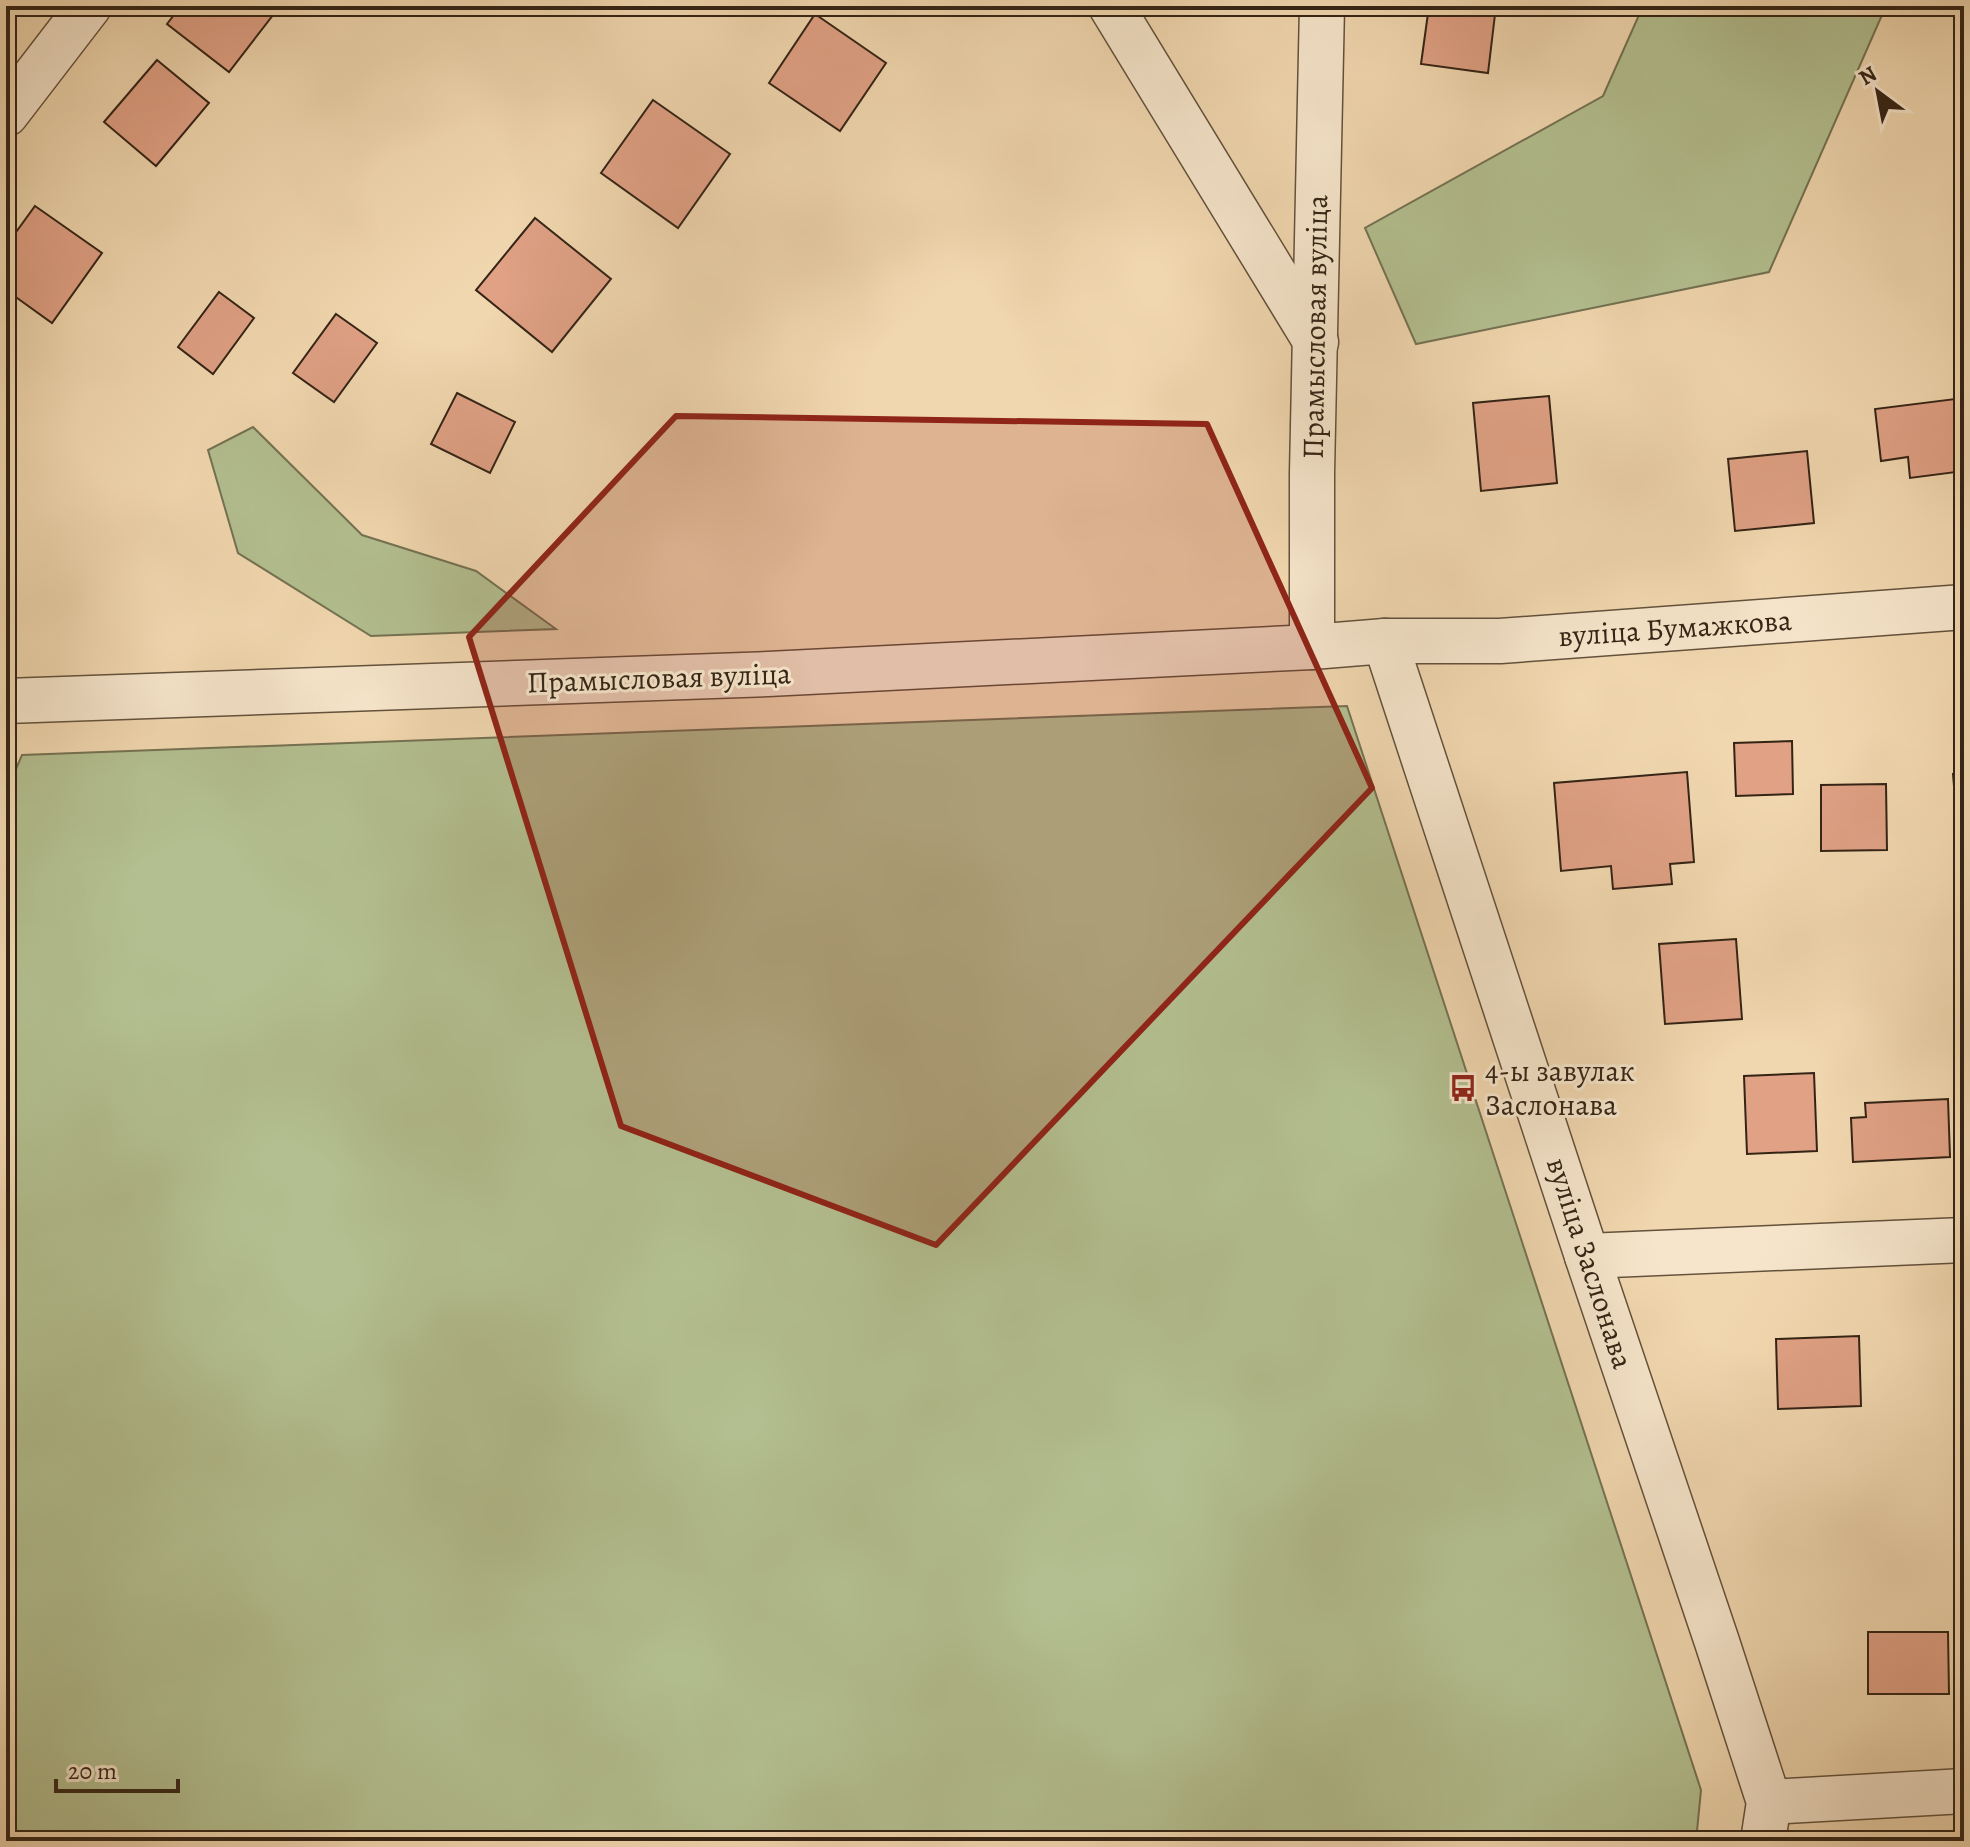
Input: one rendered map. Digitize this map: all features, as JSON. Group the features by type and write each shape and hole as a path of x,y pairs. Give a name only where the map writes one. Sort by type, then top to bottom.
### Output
{"street":[{"path":"6,114 89,6"},
{"path":"1111,6 1316,342"},
{"name":"Прамысловая вуліца","path":"1312,647 1312,473 1322,6"},
{"name":"вуліца Бумажкова","path":"1385,641 1500,641 1964,607"},
{"name":"Прамысловая вуліца","path":"6,701 768,674 1385,641"},
{"name":"вуліца Заслонава","path":"1385,641 1717,1642 1766,1821"},
{"path":"1587,1256 1964,1240"},
{"path":"1766,1821 1964,1791"}],"highlighted area":[{"path":"676,416 1207,424 1372,788 936,1245 621,1126 469,637"}],"green space":[{"path":"1643,6 1886,6 1769,272 1416,344 1365,228 1603,96"},
{"path":"253,427 362,535 476,571 556,629 371,636 238,553 208,450"},
{"path":"1347,706 1701,1790 1696,1841 6,1841 6,792 22,755"}],"building":[{"path":"181,6 280,6 229,72 167,24"},
{"path":"1429,6 1496,6 1488,73 1421,64"},
{"path":"815,14 886,63 840,131 769,83"},
{"path":"157,60 209,103 156,166 104,122"},
{"path":"653,100 730,154 678,228 601,173"},
{"path":"35,206 102,253 52,323 6,290 6,246"},
{"path":"535,218 611,279 552,352 476,290"},
{"path":"219,292 254,318 213,374 178,347"},
{"path":"336,314 377,343 334,402 293,373"},
{"path":"457,393 515,422 490,473 431,444"},
{"path":"1549,396 1557,483 1481,491 1473,403"},
{"path":"1955,399 1964,471 1910,478 1908,457 1881,461 1875,409"},
{"path":"1807,451 1814,523 1735,531 1728,459"},
{"path":"1792,741 1793,794 1736,796 1734,743"},
{"path":"1687,772 1694,862 1670,864 1672,884 1613,889 1611,866 1561,871 1554,783"},
{"path":"1964,773 1964,857 1960,858 1953,774"},
{"path":"1886,784 1887,850 1821,851 1821,785"},
{"path":"1736,939 1742,1019 1665,1024 1659,944"},
{"path":"1814,1073 1817,1151 1747,1154 1744,1076"},
{"path":"1948,1099 1950,1157 1853,1162 1851,1118 1866,1117 1865,1103"},
{"path":"1859,1336 1861,1406 1778,1409 1776,1339"},
{"path":"1868,1632 1948,1632 1949,1694 1868,1694"}],"place":[{"name":"4-ы завулак Заслонава","path":"1463,1088"}]}
